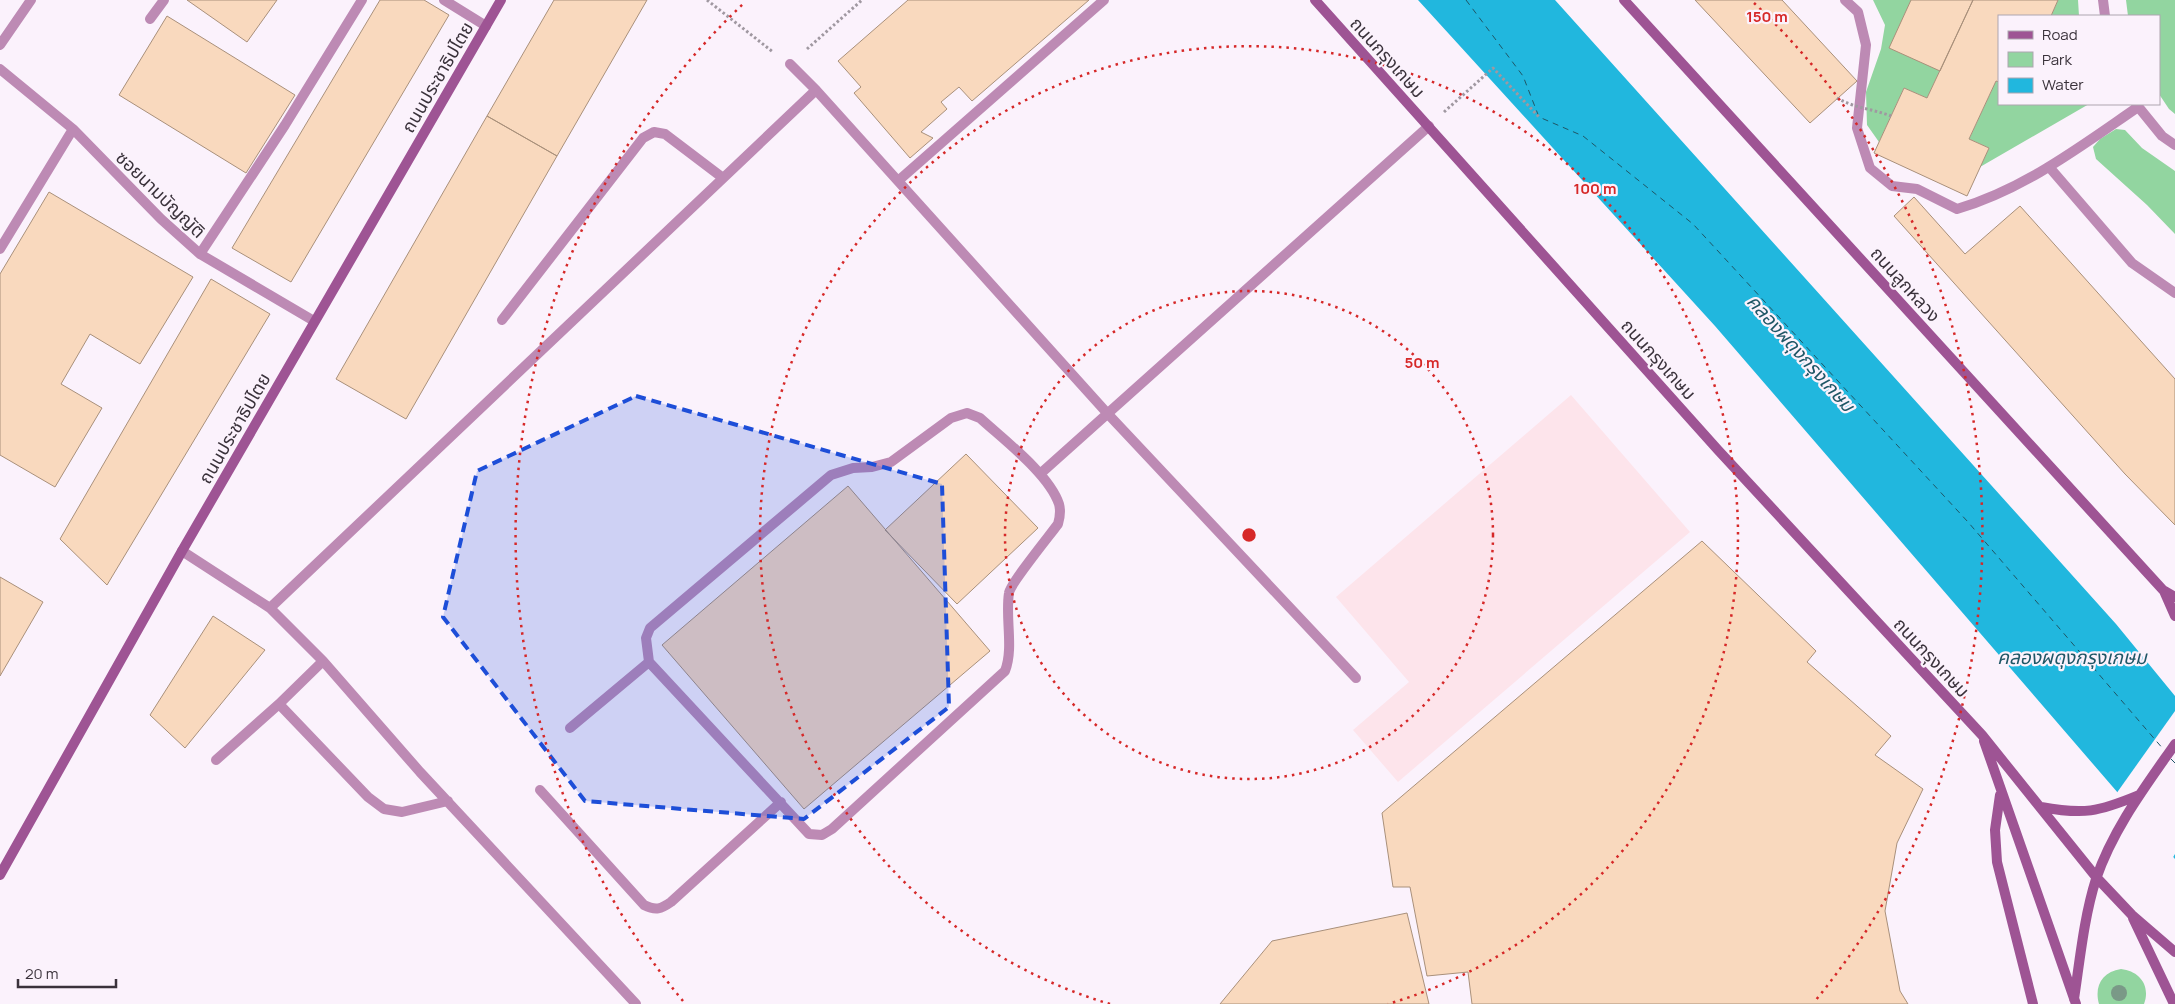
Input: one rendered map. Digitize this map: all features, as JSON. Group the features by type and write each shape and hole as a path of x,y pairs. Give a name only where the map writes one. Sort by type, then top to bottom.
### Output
{"main road":[{"name":"ถนนประชาธิปไตย","path":"0,875 182,551 501,0"},
{"name":"ถนนกรุงเกษม","path":"1315,0 1718,450 1982,735 2097,878 2132,915 2175,952"},
{"name":"ถนนลูกหลวง","path":"1624,0 2163,590 2175,598"},
{"name":"ถนนลูกหลวง","path":"2163,590 2175,616"},
{"name":"ถนนกรุงเกษม","path":"1982,735 2074,1003"},
{"path":"2074,1003 2086,927 2097,878 2124,817 2175,744"},
{"path":"2000,792 1995,830 1997,862 2033,1004"},
{"path":"2041,807 2071,812 2094,811 2140,795"},
{"path":"2132,915 2174,1004"}],"street":[{"path":"0,45 31,0"},
{"path":"150,19 164,0"},
{"path":"200,254 285,125 362,0"},
{"path":"444,0 486,26"},
{"path":"898,181 1104,0"},
{"path":"1845,0 1858,12 1866,45 1857,128 1870,168 1892,186 1917,189 1957,209 1987,200 2050,168 2137,105 2162,136 2175,145"},
{"path":"2104,0 2105,15"},
{"path":"790,64 816,90 1107,413 1356,678"},
{"name":"ซอยนามบัญญัติ","path":"0,69 73,129 161,219 200,254 314,321"},
{"path":"270,608 816,90"},
{"path":"1040,474 1429,126"},
{"path":"1,244 73,129"},
{"path":"502,320 643,138 654,132 665,134 723,178"},
{"path":"2050,168 2132,264 2175,293"},
{"path":"967,413 980,418 1040,474 1059,504 1058,524 1009,591 1007,616 1008,662 1005,671 832,829 822,835 809,834 649,662 646,638 650,628 831,476 853,468 872,467 891,462 952,418 967,413"},
{"path":"182,551 270,608 323,661 636,1004"},
{"path":"216,760 279,704 323,661"},
{"path":"570,728 649,662"},
{"path":"279,704 368,797 384,809 402,812 448,800"},
{"path":"540,790 644,905 652,909 661,909 671,902 781,802"}],"path":[{"path":"707,0 790,64 862,0"},
{"path":"1429,126 1493,68 1539,117"},
{"path":"1837,98 1850,106 1874,109 1891,116"}],"highlighted area":[{"path":"636,396 942,484 949,707 804,819 585,801 443,617 477,471"}],"shaded area":[{"path":"1571,395 1690,532 1398,782 1353,730 1409,682 1336,597"}],"green space":[{"path":"1873,0 1911,0 1940,71 1927,98 1904,88 1879,142 1867,125 1866,92 1881,49 1885,25"},
{"path":"2058,0 2078,0 2079,15 2051,15"},
{"path":"2126,0 2175,0 2175,114 2169,109 2160,96 2160,15 2128,15"},
{"path":"1996,81 1998,82 1998,105 2087,105 1980,167 1989,148 1969,139"},
{"path":"2116,129 2125,130 2142,148 2175,171 2175,234 2147,205 2096,159 2093,147 2100,139"},
{"path":"2121,969 2133,973 2142,980 2146,991 2144,1004 2099,1004 2098,991 2101,981 2109,973"}],"water":[{"name":"คลองผดุงกรุงเกษม","path":"1418,0 1555,0 2116,624 2175,696 2175,859 1715,326"}],"pier":[{"path":"2175,711 2175,854 2172,859 2116,794"}],"building":[{"path":"187,0 277,0 247,42"},
{"path":"380,0 424,0 449,15 291,282 232,248"},
{"path":"554,0 647,0 557,156 487,116"},
{"path":"908,0 1089,0 972,101 959,87 941,102 947,109 921,132 933,138 910,158 854,93 861,87 838,61"},
{"path":"1695,0 1782,0 1857,81 1810,123"},
{"path":"1911,0 1973,0 1940,71 1889,48"},
{"path":"1973,0 2058,0 2051,15 1998,15 1998,82 1996,81 1969,139 1989,148 1967,196 1874,153 1904,88 1927,98"},
{"path":"167,16 295,95 246,173 119,95"},
{"path":"487,116 557,156 406,419 336,379"},
{"path":"49,192 193,277 140,364 90,334 61,384 102,408 55,487 0,455 0,274"},
{"path":"1914,197 1965,254 2020,206 2175,379 2175,525 2125,474 1894,216"},
{"path":"211,279 270,314 107,585 60,539"},
{"path":"966,454 1038,528 957,604 885,530"},
{"path":"848,486 990,651 804,809 662,645"},
{"path":"1702,541 1816,651 1807,662 1891,736 1875,755 1923,789 1897,843 1885,911 1900,991 1908,1004 1472,1004 1468,972 1427,976 1410,887 1393,887 1382,813"},
{"path":"0,577 43,602 0,676"},
{"path":"213,616 265,650 185,748 150,715"},
{"path":"1407,913 1429,1004 1220,1004 1272,941"}],"ferry route":[{"path":"1466,0 1523,76 1539,117 1583,136 1693,224 1968,522 2164,750"},
{"path":"2171,759 2175,763"}]}
